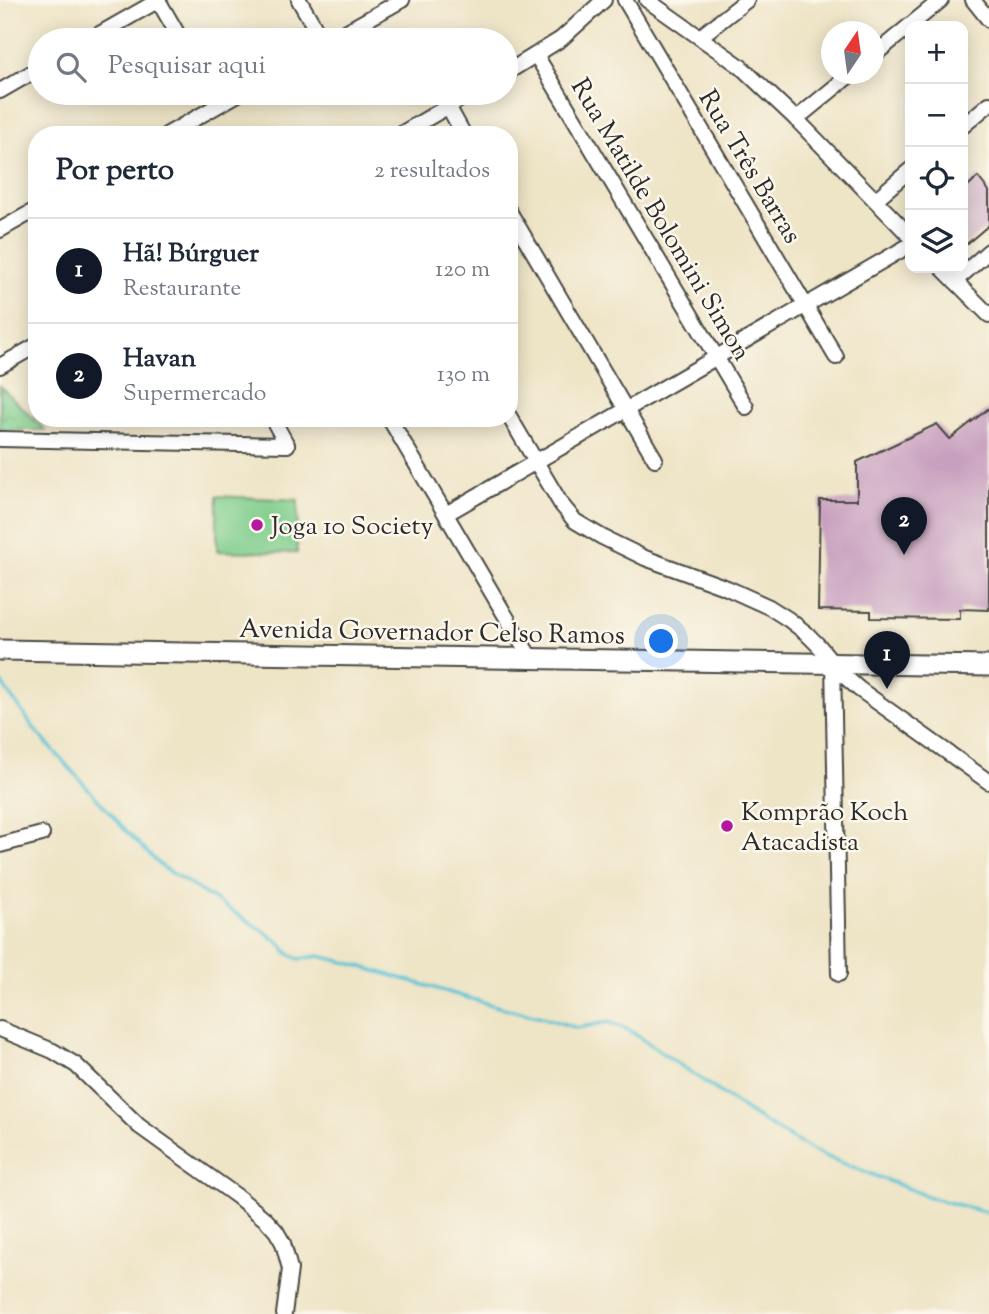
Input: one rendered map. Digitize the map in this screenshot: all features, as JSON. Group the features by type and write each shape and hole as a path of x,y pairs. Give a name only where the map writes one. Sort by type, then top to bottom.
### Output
{"main road":[{"name":"Avenida Governador Celso Ramos","path":"0,650 989,666"}],"street":[{"path":"110,28 158,0 174,28"},
{"path":"299,0 315,28"},
{"path":"352,28 402,0"},
{"path":"518,66 561,39 604,0"},
{"name":"Rua Três Barras","path":"625,0 836,357"},
{"path":"647,0 740,66 905,231"},
{"path":"700,37 747,0"},
{"path":"884,46 941,0"},
{"path":"973,0 989,20"},
{"name":"Rua Matilde Bolomini Simon","path":"537,55 746,407"},
{"path":"0,91 28,75"},
{"path":"796,119 839,84"},
{"path":"968,122 989,104"},
{"path":"178,126 206,105"},
{"path":"414,126 448,106 459,126"},
{"path":"875,200 905,174"},
{"path":"0,230 28,214"},
{"path":"518,226 654,458"},
{"path":"446,514 905,248"},
{"path":"954,281 989,251"},
{"path":"947,273 989,316"},
{"path":"0,366 28,350"},
{"path":"0,439 287,445 277,427"},
{"path":"394,427 531,659"},
{"path":"515,427 561,504 575,521 624,549 769,607 806,633 859,689 989,782"},
{"path":"833,663 839,974"},
{"path":"0,845 42,834"},
{"path":"0,1029 52,1051 76,1065 139,1126 266,1220 283,1243 290,1269 284,1314"}],"green space":[{"path":"0,386 28,413 28,427 42,427 45,430 0,430"},
{"name":"Joga 10 Society","path":"217,496 298,500 297,553 217,551"}],"building":[{"path":"978,177 989,191 989,225 968,243 968,210 968,186"},
{"path":"989,408 989,610 960,609 960,619 871,618 871,611 818,610 820,500 857,500 857,462 937,424 950,439"}],"waterway":[{"path":"0,681 36,731 161,866 262,930 281,944 289,954 299,959 319,956 349,963 577,1028 608,1022 629,1030 762,1121 817,1153 932,1198 989,1213"}],"place":[{"name":"Joga 10 Society","path":"257,525"},
{"name":"Havan","path":"904,555"},
{"name":"Hã! Búrguer","path":"887,689"},
{"name":"Komprão Koch Atacadista","path":"727,826"}]}
